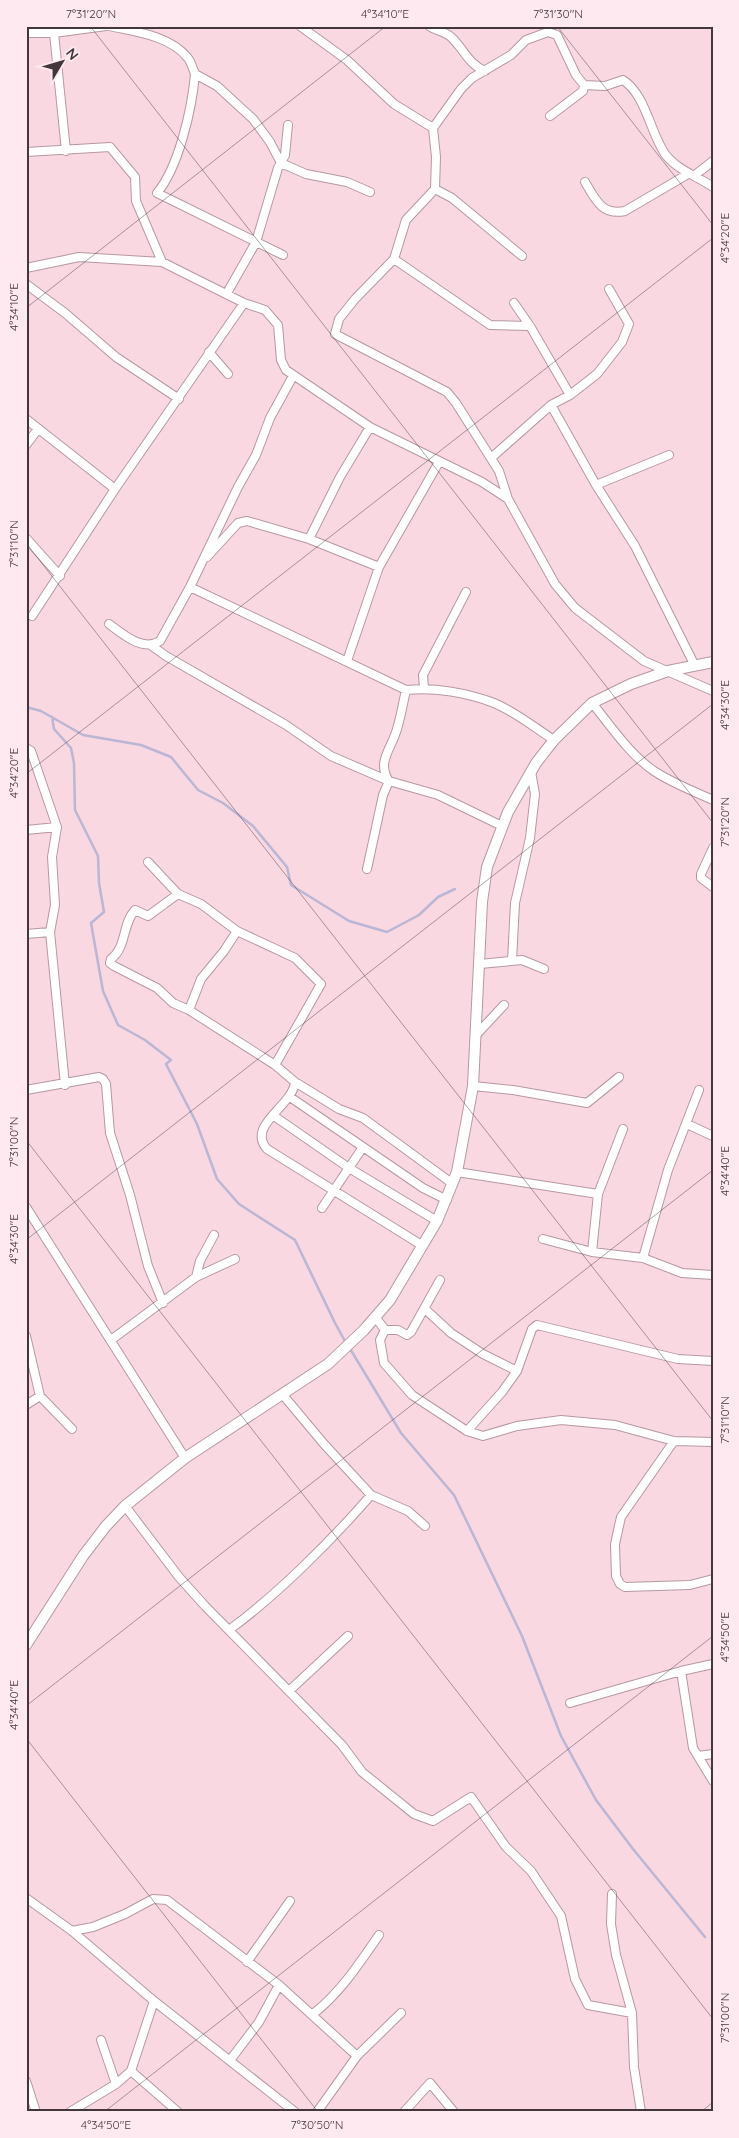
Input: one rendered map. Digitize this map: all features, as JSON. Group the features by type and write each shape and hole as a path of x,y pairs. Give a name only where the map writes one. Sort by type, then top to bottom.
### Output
{"main road":[{"path":"26,1645 83,1556 106,1526 125,1506 185,1458 283,1395 338,1356 376,1318 424,1246 447,1200 457,1172 473,1086 482,902 487,867 502,826 531,772 554,740 592,703 631,684 668,671 713,662"}],"street":[{"path":"26,33 54,33 107,26 150,34 176,46 189,58 195,74 192,109 173,165 157,193 283,255"},
{"path":"300,26 346,60 394,104 432,128"},
{"path":"429,26 444,29 474,66 485,71"},
{"path":"550,116 583,91 584,85 576,75 557,35 548,32 526,40 511,56 472,78 461,89 432,128 436,158 435,189 406,220 394,259 355,299 339,319 335,334 447,392 492,458 499,471 508,499 555,584 575,608 644,661 713,691"},
{"path":"54,33 66,151"},
{"path":"467,58 472,78"},
{"path":"195,74 217,86 253,119 270,142 281,163 306,174 347,182 370,192"},
{"path":"584,85 605,86 623,80 630,84 637,94 666,155 691,174 713,187"},
{"path":"227,293 256,242 285,155 288,125"},
{"path":"26,152 66,151 101,146 110,147 117,153 135,177 136,201 162,262"},
{"path":"585,182 598,205 608,211 617,213 625,211 713,162"},
{"path":"435,189 452,198 522,256"},
{"path":"26,268 79,257 162,262 244,303 265,310 278,325 281,360 286,370 293,376 370,427 482,482 508,499"},
{"path":"394,259 490,325 530,326"},
{"path":"26,284 65,313 116,357 179,399"},
{"path":"492,458 551,405 570,395 597,374 627,333 628,324 609,290"},
{"path":"32,616 60,576 115,489 244,303"},
{"path":"514,303 530,326 570,395"},
{"path":"209,352 228,374"},
{"path":"152,646 160,641 190,587 238,487 256,455 270,418 293,376"},
{"path":"551,405 596,485 635,546 695,666"},
{"path":"26,419 115,489"},
{"path":"309,539 340,477 370,427"},
{"path":"26,445 38,429"},
{"path":"596,485 670,454"},
{"path":"347,661 379,567 439,462"},
{"path":"204,560 218,548 238,523 243,521 309,539 379,567"},
{"path":"26,538 60,576"},
{"path":"190,587 406,690 424,688 457,693 494,703 554,740"},
{"path":"424,688 423,675 466,592"},
{"path":"109,624 127,637 144,645 152,646 294,730 331,756 389,781 438,795 479,817 502,826"},
{"path":"389,781 383,773 384,757 397,731 406,690"},
{"path":"592,703 631,750 653,770 713,800"},
{"path":"26,748 31,751 57,827 52,857 55,905 50,932 65,1085"},
{"path":"512,961 515,903 530,838 535,794 531,772"},
{"path":"367,869 383,795 389,781"},
{"path":"26,830 57,827"},
{"path":"713,848 701,878 713,887"},
{"path":"148,862 178,894 201,904 237,931 295,958 321,984 275,1065"},
{"path":"178,894 148,916 136,910 130,916 119,952 111,958 110,963 157,988 173,1003 189,1010 275,1065 295,1082 339,1109 363,1118 453,1184"},
{"path":"189,1010 201,979 224,951 237,931"},
{"path":"26,934 50,932"},
{"path":"480,964 522,960 544,969"},
{"path":"476,1035 504,1005"},
{"path":"26,1090 65,1085 99,1077 103,1079 106,1084 110,1133 130,1195 148,1266 163,1303"},
{"path":"473,1086 513,1090 587,1103 619,1077"},
{"path":"295,1082 290,1098 265,1124 260,1136 262,1143 267,1149 424,1246"},
{"path":"643,1258 668,1170 699,1090"},
{"path":"290,1098 424,1188 447,1200"},
{"path":"274,1116 349,1168 437,1221"},
{"path":"687,1124 713,1136"},
{"path":"592,1252 598,1194 622,1129"},
{"path":"322,1208 336,1190 362,1147"},
{"path":"457,1172 598,1194"},
{"path":"26,1207 185,1458"},
{"path":"196,1277 200,1261 214,1235"},
{"path":"543,1239 592,1252 643,1258 682,1273 713,1276"},
{"path":"111,1340 196,1277 235,1259"},
{"path":"385,1330 398,1330 407,1335 425,1309 440,1280"},
{"path":"425,1309 450,1333 483,1354 517,1371"},
{"path":"376,1318 385,1330"},
{"path":"467,1431 502,1392 517,1371 532,1329 537,1325 678,1359 713,1361"},
{"path":"385,1330 380,1340 384,1363 412,1395 467,1431 483,1436 517,1426 561,1420 616,1425 674,1441 713,1442"},
{"path":"26,1336 40,1396 52,1405 72,1429"},
{"path":"283,1395 324,1444 363,1483 371,1495 408,1511 424,1526"},
{"path":"26,1405 40,1396"},
{"path":"674,1441 621,1517 615,1544 616,1576 620,1584 625,1587 690,1585 713,1580"},
{"path":"229,1630 292,1576 348,1521 371,1495"},
{"path":"125,1506 179,1577 342,1745 362,1772 414,1814 432,1821 471,1798 506,1846 531,1871 561,1916 575,1979 588,2005 632,2013"},
{"path":"289,1691 348,1636"},
{"path":"570,1703 681,1671 713,1664"},
{"path":"681,1671 693,1748 713,1781"},
{"path":"698,1756 713,1754"},
{"path":"612,1894 611,1924 616,1955 632,2013 634,2067 641,2112"},
{"path":"26,1898 72,1931 154,2001 295,2112"},
{"path":"72,1931 93,1927 125,1914 152,1898 167,1900 246,1962 279,1985 357,2056"},
{"path":"246,1962 290,1901"},
{"path":"313,2014 328,2002 353,1973 379,1935"},
{"path":"231,2060 259,2022 279,1985"},
{"path":"76,2111 116,2084 130,2071 154,2001"},
{"path":"317,2112 357,2056 401,2013"},
{"path":"101,2040 116,2084"},
{"path":"130,2071 178,2112"},
{"path":"26,2081 36,2112"},
{"path":"404,2112 430,2083 454,2112"}],"waterway":[{"path":"26,707 41,711 83,735 141,745 171,757 198,790 223,803 253,826 287,867 291,885 349,921 387,932 419,915 438,897 455,889"},
{"path":"52,717 54,729 71,748 74,763 75,810 98,856 99,883 104,912 91,923 103,991 118,1025 145,1040 171,1060 166,1064 197,1124 217,1179 239,1204 295,1240 346,1343"},
{"path":"349,1347 401,1433 454,1495 522,1636 561,1736 596,1800 633,1849 705,1937"}]}
